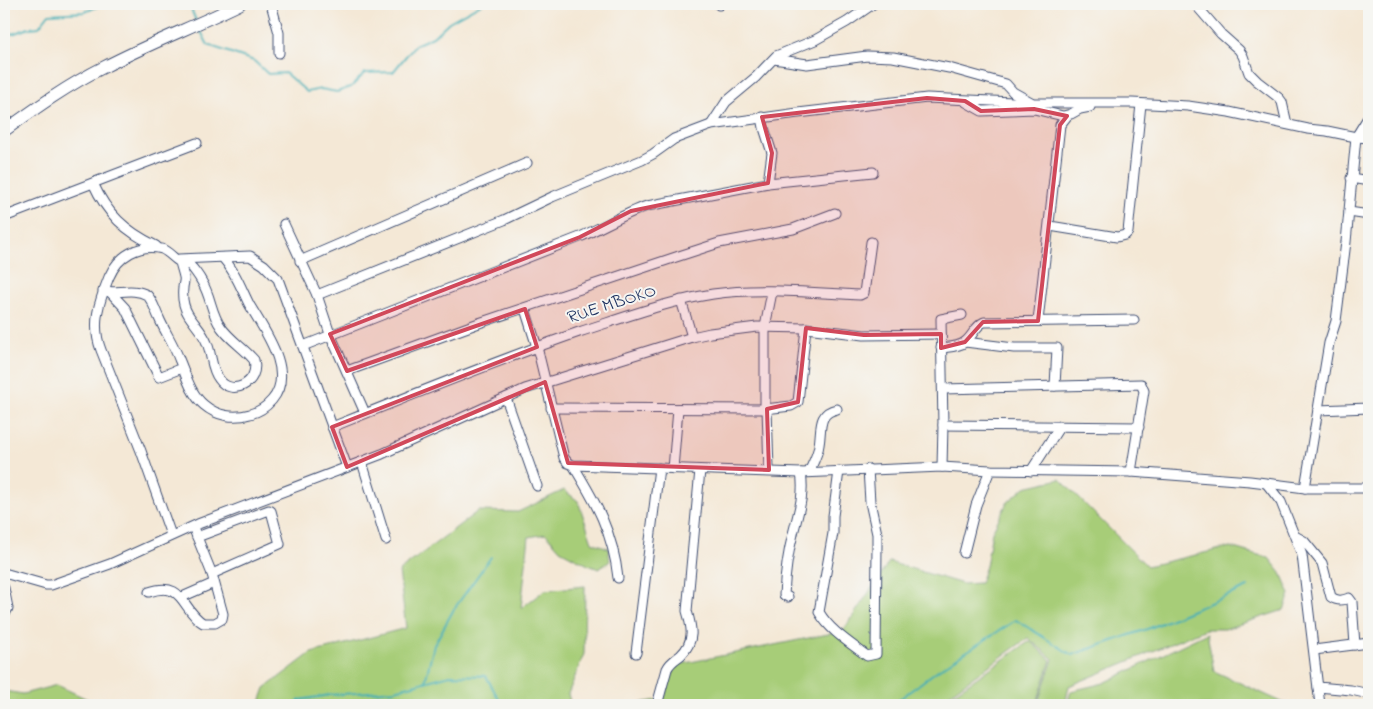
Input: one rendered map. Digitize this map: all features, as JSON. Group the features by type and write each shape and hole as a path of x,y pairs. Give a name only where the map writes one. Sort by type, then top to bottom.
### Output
{"main road":[{"path":"4,131 52,96 80,79 238,4"}],"street":[{"path":"271,4 279,33 279,53"},
{"path":"710,125 726,102 774,59 781,54 815,40 873,4"},
{"path":"1196,4 1221,34 1239,50 1249,73 1282,102 1287,124"},
{"path":"774,59 808,64 867,56 893,57 948,68 1006,84 1013,92 1033,103"},
{"path":"317,294 504,220 552,197 642,160 674,140 710,125 762,117 914,98 1033,103 1137,104 1212,109 1369,138"},
{"path":"965,101 982,111 1034,109 1067,116"},
{"path":"1038,320 1060,126 1067,116 1080,109 1137,104"},
{"path":"1050,226 1116,237 1125,235 1128,232 1137,104"},
{"path":"1305,488 1329,343 1336,321 1356,137 1369,116"},
{"path":"762,117 772,153 768,183"},
{"path":"4,217 197,143"},
{"path":"300,261 527,163"},
{"path":"303,346 580,237 601,228 631,211 647,206 768,183 873,172"},
{"path":"1351,178 1369,181"},
{"path":"93,183 109,212 118,221 141,239 179,261 188,264 200,278 207,290 222,328 254,360 254,376 241,386 228,386 218,379 214,371 204,336 188,315 184,304 184,278 179,261"},
{"path":"1349,212 1369,215"},
{"path":"347,371 479,323 710,246 792,229 835,213"},
{"path":"284,224 317,294 330,334 365,414"},
{"name":"RUE MBOKO","path":"332,427 537,347 681,300 715,294 772,292 862,295 871,242"},
{"path":"162,250 140,249 120,260 111,272 107,292 98,306 95,324 96,339 142,451 171,535"},
{"path":"179,261 250,256 264,265 278,279 347,467"},
{"path":"107,292 132,290 147,295 192,391 198,399 213,411 224,415 239,416 255,413 270,403 279,390 282,377 276,354 232,270 223,258"},
{"path":"184,278 196,274"},
{"path":"107,292 125,308 159,377 182,368"},
{"path":"769,470 765,327 772,292"},
{"path":"681,300 692,337"},
{"path":"524,309 537,347 564,458 572,465 605,522 615,556 618,578"},
{"path":"942,467 943,389 941,319 962,315"},
{"path":"965,342 977,326 984,322 1134,320"},
{"path":"4,574 50,585 110,564 193,526 362,462 545,382 692,337 710,333 765,327 806,328 864,335 941,334"},
{"path":"551,408 766,409 793,405 798,402 806,328"},
{"path":"941,348 965,342 1014,348 1057,348 1055,386"},
{"path":"943,389 1141,384 1144,391 1131,472"},
{"path":"506,398 537,486"},
{"path":"1318,410 1369,408"},
{"path":"673,469 678,409"},
{"path":"788,597 784,595 785,585 805,472 818,449 823,418 830,410 837,409"},
{"path":"943,425 1139,427"},
{"path":"1031,470 1060,426"},
{"path":"362,462 386,540"},
{"path":"572,465 805,472 942,467 990,470 1131,472 1250,481 1305,488 1369,488"},
{"path":"636,653 659,468"},
{"path":"657,705 669,664 686,648 692,634 686,611 700,470"},
{"path":"839,471 833,516 833,533 819,612 833,630 867,656 876,654 877,544 870,502 868,470"},
{"path":"964,553 976,505 990,470"},
{"path":"1267,484 1281,502 1302,555 1320,705"},
{"path":"197,537 269,510 271,511 280,544 212,574"},
{"path":"149,592 164,588 182,597 191,613 203,623 216,623 222,619 223,614 212,574 193,526"},
{"path":"1295,536 1304,542 1322,564 1331,597 1336,600 1349,598 1352,602 1355,645"},
{"path":"182,597 214,583"},
{"path":"4,588 8,608 4,616"},
{"path":"1314,650 1369,643"},
{"path":"1318,687 1351,690 1369,694"}],"highlighted area":[{"path":"927,98 965,101 981,111 1034,109 1067,116 1060,125 1038,321 983,322 965,342 941,348 941,334 864,335 806,328 798,402 767,409 769,470 568,463 545,382 347,467 332,427 537,347 525,309 347,371 330,334 580,237 631,211 768,183 772,153 762,117"}],"green space":[{"path":"1060,479 1147,566 1230,547 1269,558 1281,573 1290,594 1284,610 1225,629 1206,629 1069,686 1065,705 1037,705 1053,659 1028,638 934,705 627,705 664,699 676,665 843,631 889,562 963,584 980,583 986,566 992,532 1007,503 1025,487"},
{"path":"564,490 578,501 592,542 608,548 610,561 599,569 560,550 546,534 529,537 521,608 545,590 585,586 584,654 568,694 571,705 259,705 265,688 311,653 406,628 399,571 478,511 518,512"},
{"path":"1207,633 1214,671 1288,705 1067,705 1071,691 1104,683"},
{"path":"1030,641 1051,660 1036,705 937,705"},
{"path":"57,685 100,705 4,705 4,691 23,694"}],"waterway":[{"path":"4,29 12,34 29,28 39,27 49,14 85,12 103,4"},
{"path":"189,4 196,21"},
{"path":"199,28 208,45 254,61 268,74 285,73 307,92 321,89 337,92 351,87 365,73 393,72 415,45 433,37 449,22 481,4"},
{"path":"425,682 434,645 454,609 491,557"},
{"path":"892,705 938,670 1016,620 1072,655 1150,628 1248,587"},
{"path":"295,705 300,700 330,695 395,690 450,675 486,676 502,705"},
{"path":"4,703 11,705"}]}
